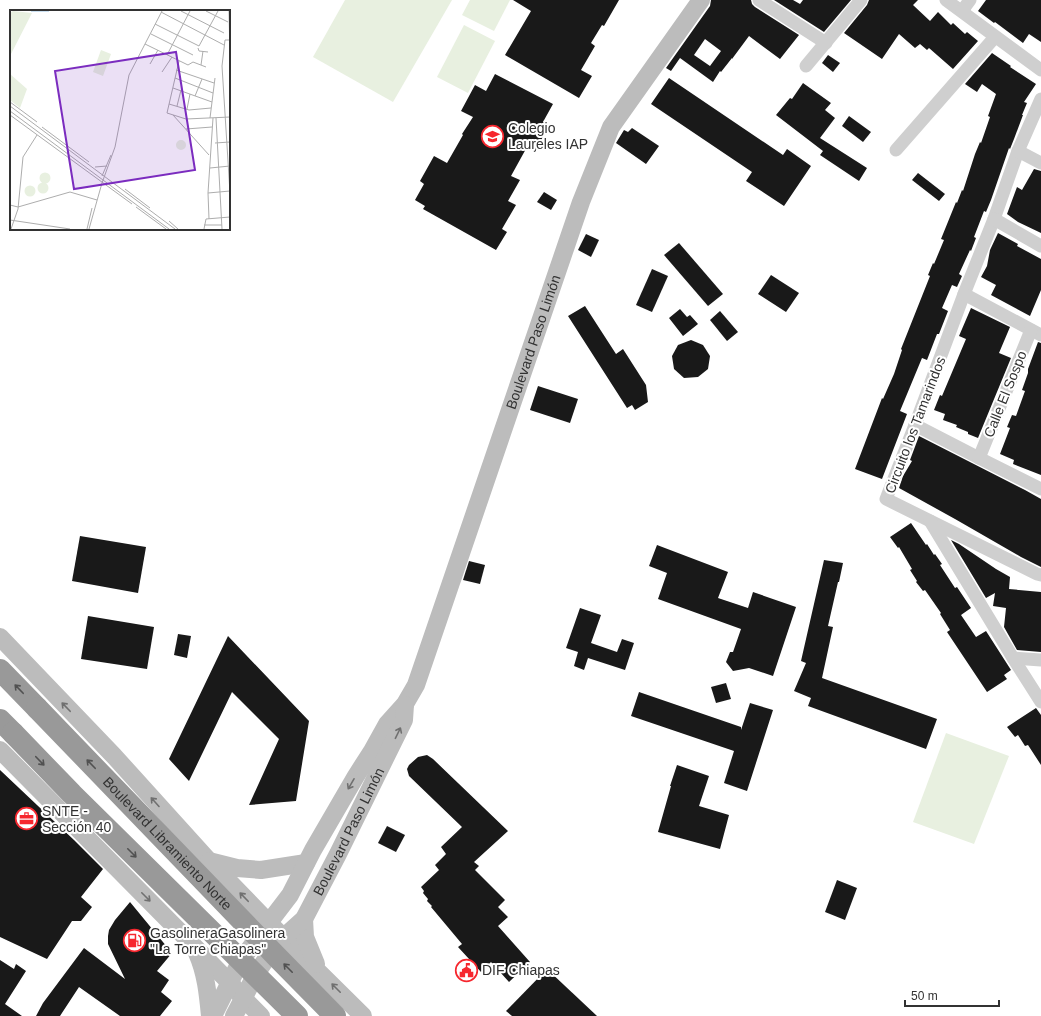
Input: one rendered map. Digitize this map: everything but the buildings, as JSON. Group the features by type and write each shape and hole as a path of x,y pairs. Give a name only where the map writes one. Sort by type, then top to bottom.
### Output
{"highway":[{"name":"Boulevard Libramiento Norte","path":"0,670 335,1016"},
{"path":"6,726 297,1016"}],"main road":[{"name":"Boulevard Paso Limón","path":"214,1016 240,962 290,895 306,863 387,724 405,704 416,685 581,202 611,128 701,0"},
{"path":"0,637 114,756 209,861 278,943 320,972 363,1016"},
{"name":"Boulevard Paso Limón","path":"234,1016 256,974 278,943 304,919 345,841 404,720 405,704"},
{"path":"0,750 261,1016"},
{"path":"209,861 237,868 261,870 306,863"},
{"path":"304,919 305,936 320,972"},
{"path":"193,945 205,975 210,1016"}],"street":[{"path":"759,0 826,43"},
{"path":"806,66 861,0"},
{"path":"946,0 1041,70"},
{"path":"962,11 970,0"},
{"path":"896,150 995,37"},
{"name":"Circuito los Tamarindos","path":"930,520 886,499 994,219 1018,151 1041,99"},
{"path":"1018,151 1041,163"},
{"path":"994,219 1041,246"},
{"path":"964,294 1036,333"},
{"name":"Calle El Sospo","path":"979,458 1036,333"},
{"path":"915,425 1041,489"},
{"path":"930,520 1030,571 1041,575"},
{"path":"930,520 1041,702"},
{"path":"1013,658 1041,660"}],"green space":[{"path":"345,0 452,0 393,102 313,57"},
{"path":"470,0 510,0 494,31 462,15"},
{"path":"464,25 495,41 468,93 437,77"},
{"path":"946,733 1009,756 974,844 913,822"}],"place":[{"name":"Colegio Laureles IAP","path":"493,136"},
{"name":"SNTE - Sección 40","path":"26,819"},
{"name":"GasolineraGasolinera \"La Torre Chiapas\"","path":"135,941"},
{"name":"DIF Chiapas","path":"466,970"}]}
